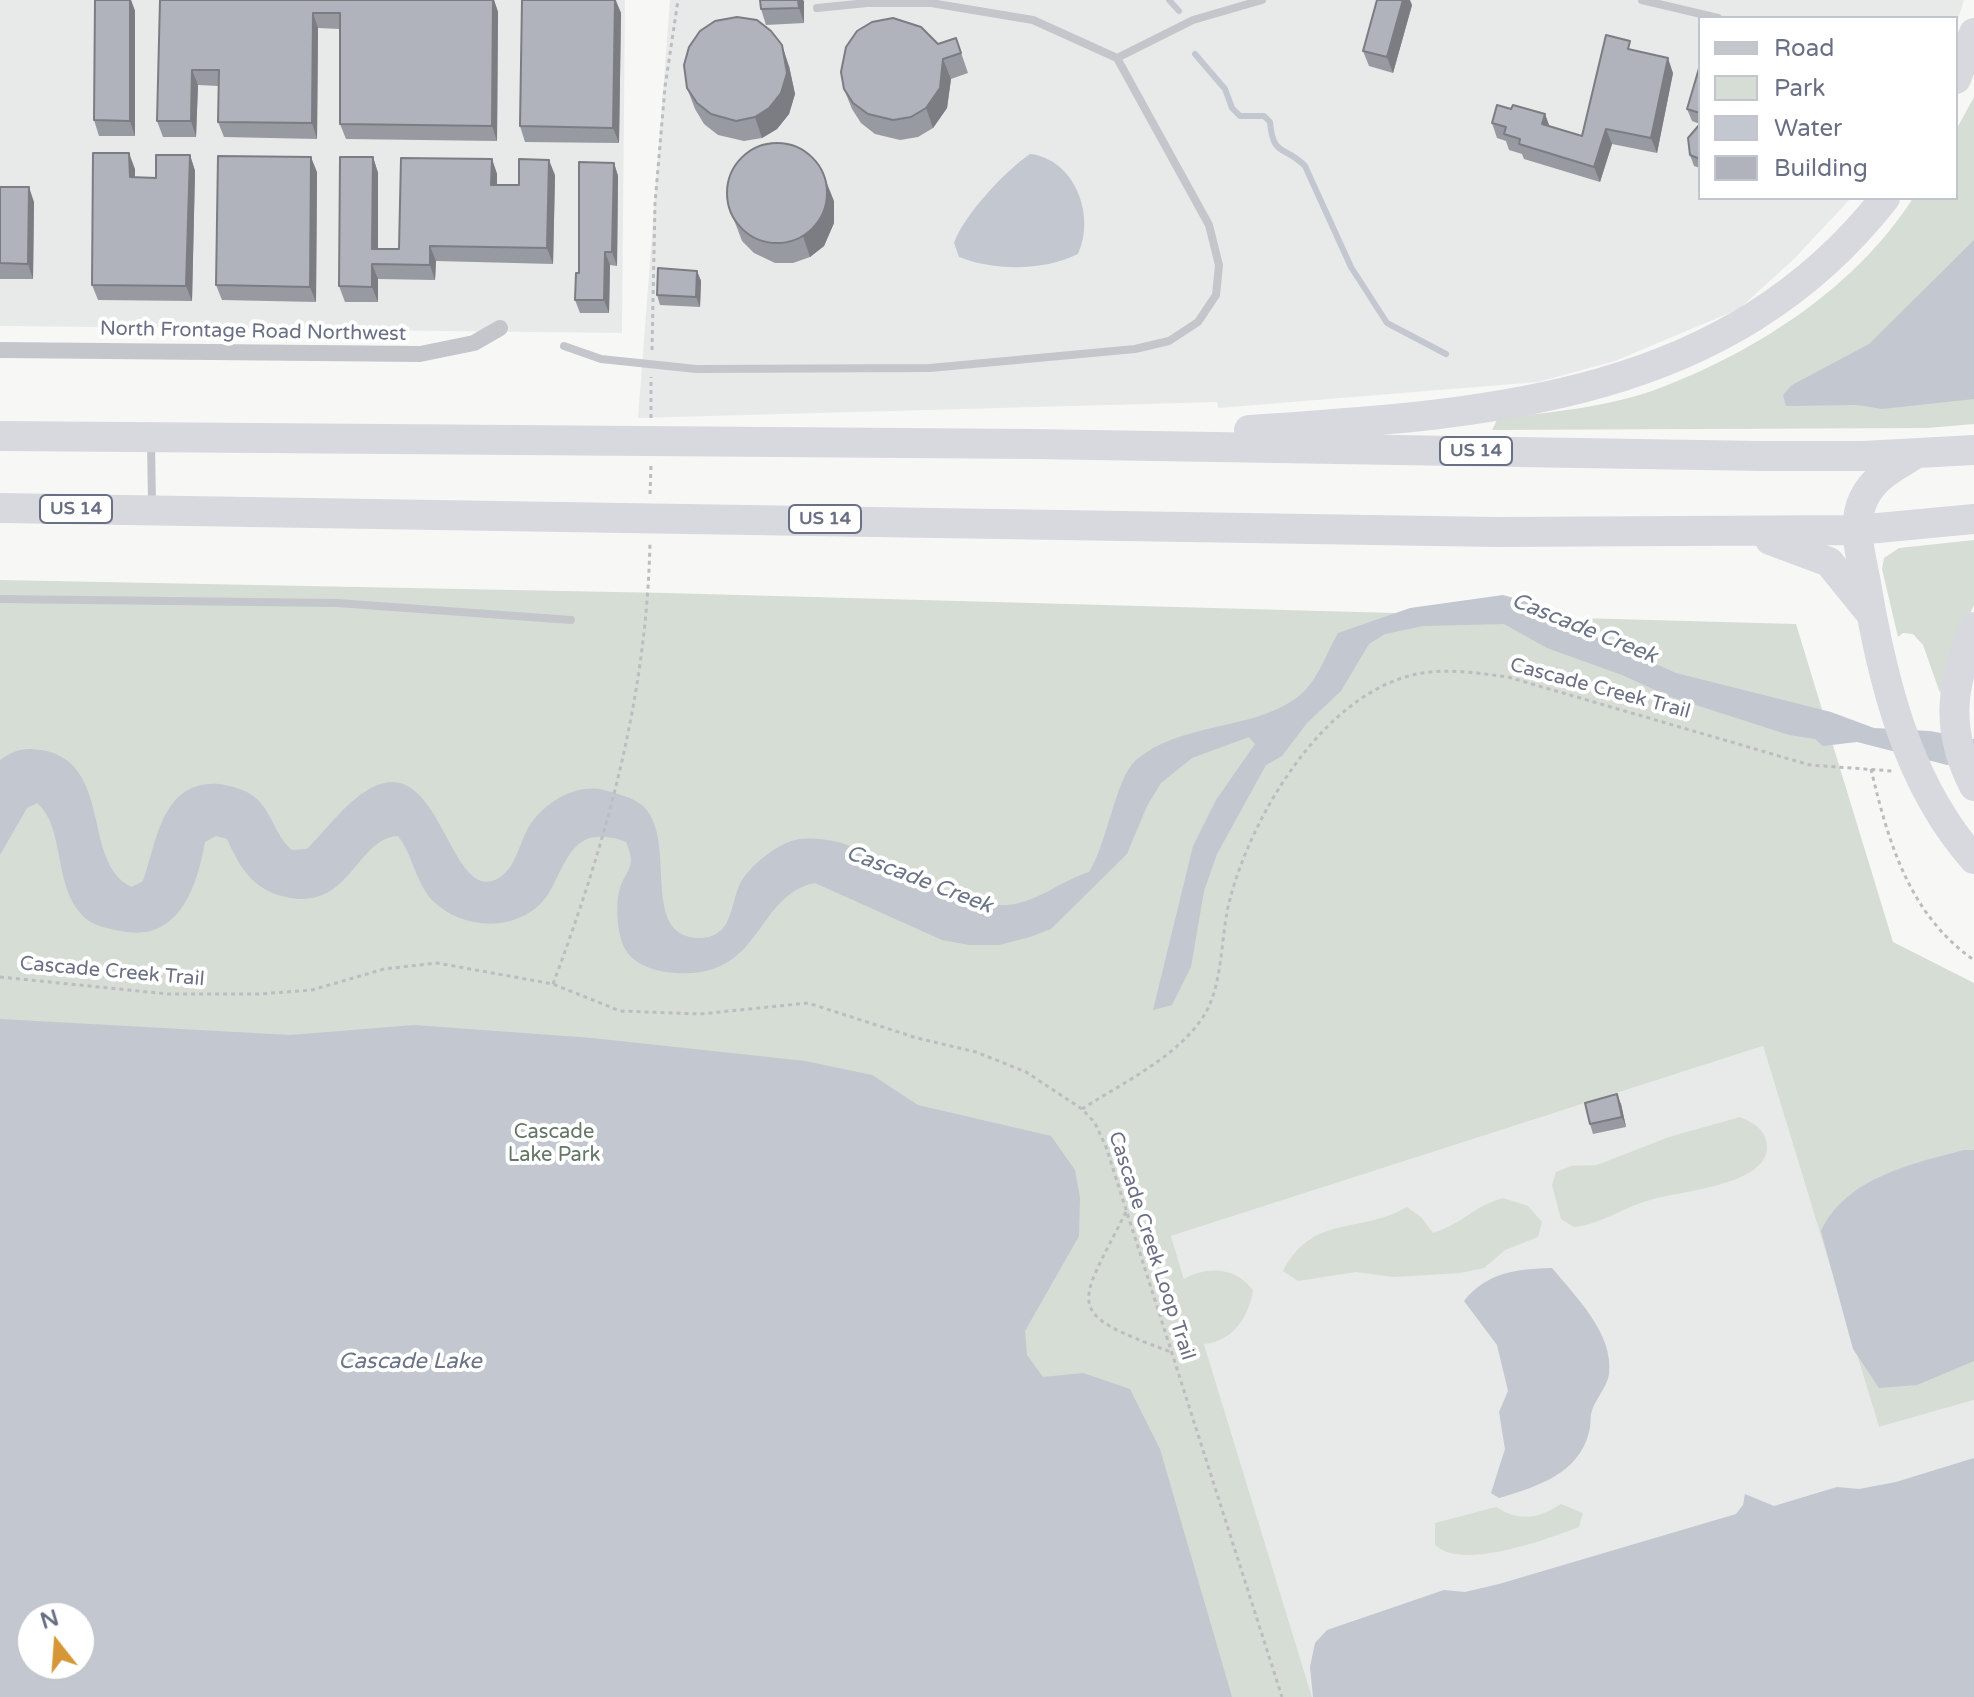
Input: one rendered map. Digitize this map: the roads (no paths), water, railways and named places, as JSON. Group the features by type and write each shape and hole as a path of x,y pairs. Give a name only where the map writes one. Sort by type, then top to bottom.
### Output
{"highway":[{"path":"1958,74 1974,33"},
{"path":"1032,444 1339,424 1452,412 1566,394 1620,380 1715,341 1790,293 1840,249 1883,200"},
{"name":"US 14","path":"0,436 1032,444 1761,456 1974,450"},
{"path":"1871,614 1857,530 1862,501 1875,481 1919,453"},
{"name":"US 14","path":"0,508 743,518 1244,530 1745,532 1829,562 1871,614 1906,744 1935,804 1974,859"},
{"path":"1745,532 1857,530 1974,519"},
{"path":"1974,627 1953,692 1957,732 1974,786"}],"street":[{"name":"North Frontage Road Northwest","path":"0,350 420,354 474,343 500,328"}],"lane":[{"path":"1117,58 1193,20 1262,0"},
{"path":"1642,0 1710,16"},
{"path":"564,346 601,359 696,369 930,368 1101,354 1169,341 1198,322 1216,295 1219,265 1209,225 1117,58 1033,20 931,3 867,3 817,8"},
{"path":"151,437 152,510"},
{"path":"0,599 337,603 571,620"}],"water":[{"path":"1030,154 1046,158 1059,166 1078,192 1084,223 1078,254 1050,264 1019,267 988,265 959,257 954,243 967,220 998,182"},
{"path":"1974,240 1974,399 1882,409 1857,405 1786,406 1783,395 1792,385 1869,344"},
{"name":"Cascade Creek","path":"1503,595 1535,604 1568,625 1676,673 1831,712 1874,728 1930,731 1974,739 1974,761 1947,765 1857,742 1823,746 1815,739 1789,735 1668,696 1622,675 1547,648 1504,624 1423,626 1385,634 1369,644 1341,691 1307,723 1282,756 1266,765 1217,854 1204,891 1191,967 1172,1005 1153,1010 1193,846 1216,800 1255,744 1249,737 1192,758 1161,783 1147,806 1127,854 1051,929 999,945 969,945 942,940 815,883 795,891 779,904 740,953 722,965 698,972 654,970 633,958 622,943 618,902 631,858 626,842 606,837 590,838 578,845 566,859 548,894 531,911 518,918 488,924 458,917 433,901 422,886 398,836 372,848 338,885 325,894 307,899 275,894 256,883 237,859 227,839 216,836 205,842 197,877 182,908 171,920 141,932 105,928 82,915 67,888 52,826 37,803 27,808 0,855 0,760 29,749 64,758 79,773 88,792 107,858 116,875 132,887 143,881 164,817 173,803 185,792 200,785 224,785 254,797 292,850 307,849 363,793 373,787 395,782 413,789 428,805 464,867 477,879 492,881 511,866 534,819 561,797 582,789 593,789 635,800 653,821 664,905 670,922 681,933 699,938 710,937 724,927 739,886 757,863 774,850 800,839 826,840 852,846 957,895 982,903 1006,905 1038,896 1089,872 1122,781 1136,760 1173,739 1257,717 1295,699 1310,685 1338,633 1410,608"},
{"name":"Cascade Lake","path":"0,1019 290,1035 414,1025 592,1038 805,1061 872,1075 918,1105 1051,1136 1075,1170 1080,1198 1079,1236 1025,1331 1027,1355 1043,1377 1083,1373 1130,1389 1160,1449 1232,1697 0,1697"},
{"path":"1964,1150 1974,1150 1974,1361 1917,1385 1879,1388 1853,1349 1821,1231 1846,1198 1863,1186 1902,1168"},
{"path":"1552,1268 1582,1304 1599,1331 1606,1345 1609,1374 1591,1414 1590,1430 1584,1446 1576,1458 1554,1477 1499,1498 1491,1493 1505,1449 1499,1412 1508,1391 1497,1345 1464,1301 1493,1278"},
{"path":"1974,1458 1974,1697 1313,1697 1310,1667 1315,1643 1327,1630 1444,1590 1465,1592 1499,1584 1736,1514 1743,1505 1745,1494 1774,1506 1837,1487 1859,1489 1896,1482"}],"waterway":[{"path":"1169,0 1179,11"},
{"path":"1195,54 1225,89 1232,108 1240,116 1264,116 1270,122 1277,146 1305,166 1351,267 1387,323 1446,354"}],"park label":[{"name":"Cascade Lake Park","path":"554,1144"}]}
